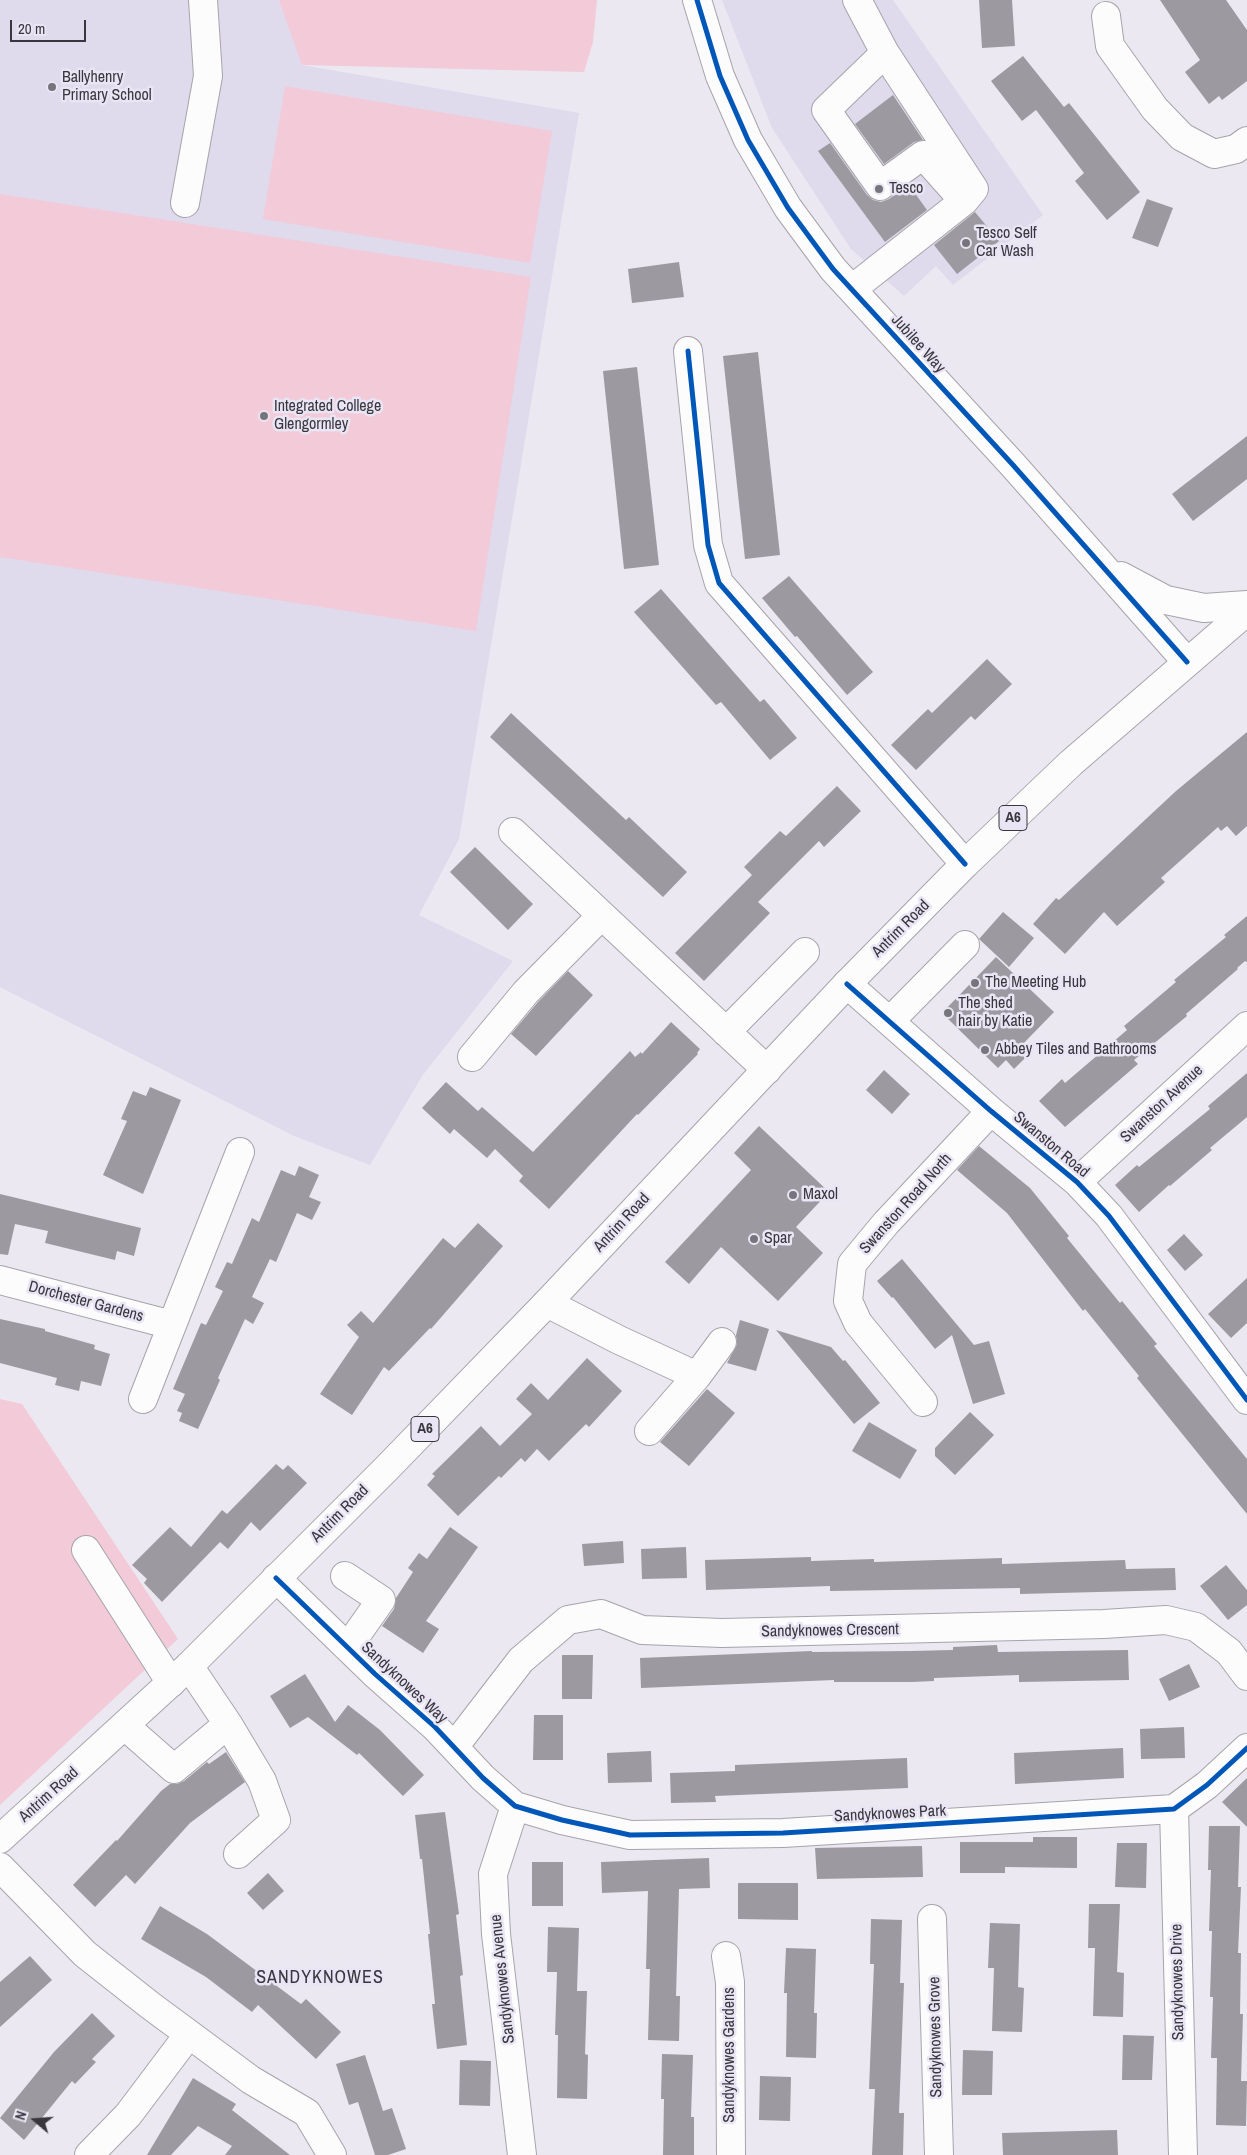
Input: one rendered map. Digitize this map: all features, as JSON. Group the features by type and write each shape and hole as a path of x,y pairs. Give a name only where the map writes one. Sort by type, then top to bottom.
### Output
{"street":[{"path":"185,203 208,76 203,0"},
{"name":"Jubilee Way","path":"697,0 720,76 748,140 788,208 833,269 1102,565 1186,662"},
{"path":"852,289 964,201 974,189 885,53 857,0"},
{"path":"1106,16 1110,46 1155,109 1182,137 1214,154 1236,149 1247,141"},
{"path":"885,53 826,110 880,186 923,155 964,201"},
{"path":"688,351 708,545 719,583 965,864"},
{"path":"1102,565 1166,600 1204,608 1247,604"},
{"name":"Antrim Road","path":"0,1839 180,1674 387,1468 547,1303 847,984 965,864 1071,763 1247,611"},
{"path":"513,832 767,1070"},
{"path":"472,1057 526,992 602,916"},
{"path":"890,1021 965,945"},
{"path":"726,1032 805,952"},
{"name":"Swanston Road","path":"847,984 991,1111 1077,1182 1109,1216 1245,1391"},
{"name":"Swanston Avenue","path":"1077,1182 1247,1026"},
{"name":"Swanston Road North","path":"923,1402 858,1323 848,1301 852,1264 886,1223 991,1111"},
{"path":"143,1399 240,1152"},
{"name":"Dorchester Gardens","path":"0,1280 172,1325"},
{"path":"547,1303 619,1340 697,1376"},
{"path":"649,1431 697,1376 722,1342"},
{"path":"86,1550 180,1674 228,1724 262,1781 276,1820 238,1854"},
{"path":"345,1576 381,1600 355,1637 346,1646"},
{"name":"Sandyknowes Way","path":"276,1578 346,1646 435,1727 483,1778 514,1806"},
{"name":"Sandyknowes Crescent","path":"454,1748 521,1660 568,1620 601,1614 642,1630 722,1633 1104,1624 1166,1620 1196,1627 1229,1652 1247,1676"},
{"path":"125,1726 174,1768 228,1724"},
{"path":"1174,1809 1207,1785 1247,1748"},
{"name":"Sandyknowes Park","path":"514,1806 562,1820 630,1834 783,1833 1174,1809"},
{"name":"Sandyknowes Avenue","path":"514,1806 493,1874 496,1934 522,2155"},
{"name":"Sandyknowes Drive","path":"1174,1809 1183,2155"},
{"path":"0,1868 85,1954 251,2080 307,2113 332,2155"},
{"name":"Sandyknowes Grove","path":"932,1919 939,2155"},
{"name":"Sandyknowes Gardens","path":"726,1956 730,1982 731,2155"},
{"path":"89,2155 128,2115 189,2034"}],"shaded area":[{"name":"Integrated College Glengormley","path":"0,0 286,0 302,65 579,113 459,839 419,915 513,961 422,1076 370,1165 294,1136 0,987"},
{"path":"279,0 597,0 593,42 584,72 302,65"},
{"path":"722,0 893,0 1043,215 953,285 936,266 904,296 851,249 772,128"},
{"path":"285,86 552,131 530,263 263,219"},
{"path":"0,194 531,277 476,631 0,557"},
{"path":"0,1399 22,1404 178,1639 0,1805"}],"building":[{"path":"979,0 1012,0 1015,46 982,48"},
{"path":"1160,0 1226,0 1247,30 1247,81 1222,100 1219,96 1209,104 1185,72 1200,60"},
{"path":"1023,56 1064,107 1069,103 1140,192 1107,220 1075,181 1084,173 1036,110 1022,121 991,81"},
{"path":"893,95 923,140 914,142 884,164 855,124"},
{"path":"830,143 867,195 873,200 881,202 889,199 909,185 927,210 885,242 818,151"},
{"path":"1147,199 1173,208 1158,247 1132,238"},
{"name":"Tesco Self Car Wash","path":"975,212 999,241 957,274 934,245"},
{"path":"679,262 684,297 632,303 628,269"},
{"path":"758,352 780,555 745,559 723,356"},
{"path":"637,367 659,565 624,569 603,371"},
{"path":"1247,436 1247,479 1193,521 1172,494"},
{"path":"789,576 873,672 847,695 762,598"},
{"path":"661,589 760,702 764,699 797,738 770,760 721,702 716,705 634,612"},
{"path":"987,659 1012,684 975,720 971,716 916,770 891,745 928,709 932,713"},
{"path":"511,713 626,820 629,817 687,872 663,897 490,737"},
{"path":"1247,732 1247,826 1236,836 1227,826 1221,831 1218,827 1161,878 1165,882 1117,926 1104,912 1065,954 1033,924 1056,898 1059,900 1176,791"},
{"path":"837,786 861,811 824,847 819,841 758,902 770,913 704,981 675,953 752,875 744,867 780,831 786,836"},
{"path":"475,847 533,904 508,930 450,872"},
{"path":"1003,912 1034,938 1009,967 979,939"},
{"path":"1247,916 1247,962 1245,961 1186,1014 1187,1016 1134,1060 1138,1064 1065,1127 1039,1101 1062,1079 1065,1083 1127,1030 1124,1026 1176,982 1174,980 1226,937 1224,935"},
{"path":"996,957 1054,1012 1021,1046 1029,1054 1014,1069 1006,1060 998,1068 942,1013"},
{"path":"568,971 593,995 536,1056 511,1034"},
{"path":"671,1022 700,1049 698,1054 637,1114 549,1209 519,1181 523,1176 495,1149 487,1158 454,1129 450,1134 422,1108 446,1082 478,1111 482,1107 533,1152 630,1051 635,1057 641,1052 642,1054"},
{"path":"884,1070 910,1094 892,1114 866,1090"},
{"path":"1247,1073 1247,1117 1210,1148 1212,1150 1139,1212 1115,1185 1137,1165 1139,1167 1210,1109 1208,1106"},
{"path":"150,1087 181,1100 143,1194 103,1175 127,1121 121,1119 133,1091 146,1096"},
{"path":"759,1126 829,1192 796,1227 823,1253 778,1301 721,1247 689,1284 665,1262 751,1170 734,1153"},
{"path":"979,1146 1030,1188 1069,1236 1067,1238 1120,1303 1122,1301 1157,1344 1154,1346 1247,1459 1247,1514 1137,1378 1139,1376 1085,1309 1083,1311 1007,1213 957,1170"},
{"path":"299,1166 319,1175 309,1197 321,1202 312,1220 297,1213 276,1262 270,1259 252,1297 264,1303 253,1324 245,1319 218,1378 220,1380 198,1429 179,1421 182,1413 177,1411 185,1394 173,1389 201,1323 206,1325 223,1291 215,1287 227,1262 232,1264 252,1218 259,1222 281,1170 295,1176"},
{"path":"0,1194 141,1228 134,1256 117,1251 115,1260 45,1243 48,1231 15,1224 8,1255 0,1254"},
{"path":"478,1223 503,1246 431,1329 389,1371 384,1367 352,1415 320,1394 359,1337 347,1325 361,1311 373,1323 443,1238 455,1248"},
{"path":"1184,1234 1203,1255 1185,1271 1167,1250"},
{"path":"902,1259 974,1345 989,1341 1005,1394 973,1404 952,1335 935,1349 893,1297 877,1281"},
{"path":"1247,1278 1247,1323 1231,1338 1208,1314"},
{"path":"0,1319 45,1329 45,1331 95,1345 94,1349 110,1354 101,1386 81,1381 79,1391 55,1385 57,1378 0,1363"},
{"path":"740,1320 769,1329 756,1371 727,1363 737,1344 736,1335"},
{"path":"776,1330 831,1347 843,1361 845,1360 880,1403 854,1424"},
{"path":"587,1358 622,1391 589,1427 586,1424 549,1461 537,1449 525,1462 521,1458 501,1478 499,1476 458,1516 427,1485 435,1476 432,1474 481,1426 500,1446 532,1414 516,1399 531,1383 548,1400"},
{"path":"707,1389 735,1413 689,1466 660,1442"},
{"path":"970,1412 994,1435 955,1475 935,1456 935,1448"},
{"path":"869,1422 917,1450 900,1479 852,1451"},
{"path":"276,1464 283,1470 288,1465 307,1483 260,1531 251,1522 228,1549 220,1542 162,1602 144,1583 147,1579 132,1565 170,1527 191,1547 222,1510 227,1514"},
{"path":"450,1527 478,1547 426,1621 439,1629 423,1653 382,1626 394,1609 396,1598 413,1572 408,1568 419,1553 427,1559"},
{"path":"623,1541 624,1563 584,1566 582,1544"},
{"path":"686,1547 687,1578 642,1579 641,1549"},
{"path":"811,1557 811,1561 874,1559 874,1562 1002,1558 1002,1564 1125,1560 1126,1569 1175,1568 1176,1590 1020,1594 1020,1588 830,1591 830,1586 706,1590 705,1560"},
{"path":"1226,1565 1247,1590 1247,1605 1228,1620 1200,1586"},
{"path":"997,1645 998,1652 1128,1650 1129,1680 1019,1682 1019,1675 934,1678 934,1681 912,1682 834,1682 834,1680 641,1688 640,1658 812,1651 953,1650 953,1647"},
{"path":"562,1655 593,1655 592,1699 562,1699"},
{"path":"1189,1664 1200,1687 1169,1701 1159,1679"},
{"path":"305,1674 335,1722 348,1705 380,1730 424,1775 403,1796 359,1753 357,1755 308,1717 290,1728 270,1696"},
{"path":"534,1715 563,1715 563,1760 533,1760"},
{"path":"1184,1727 1185,1758 1141,1759 1140,1729"},
{"path":"1123,1748 1124,1778 1015,1784 1014,1753"},
{"path":"651,1751 652,1782 608,1783 607,1753"},
{"path":"226,1752 245,1782 190,1823 135,1884 126,1875 95,1907 73,1885 117,1841 161,1791 170,1784 184,1781 207,1762 209,1764"},
{"path":"907,1758 908,1788 715,1796 716,1802 671,1803 670,1773 735,1771 735,1765"},
{"path":"1247,1778 1247,1827 1222,1802"},
{"path":"445,1812 459,1914 456,1915 463,1975 460,1976 467,2045 437,2049 432,2004 435,2004 428,1934 430,1934 415,1815"},
{"path":"1209,1826 1240,1826 1238,1887 1241,1887 1238,1953 1241,1953 1240,2014 1243,2014 1241,2081 1247,2081 1246,2126 1216,2125 1217,2058 1211,2058 1213,1997 1210,1997 1212,1931 1209,1931 1211,1870 1208,1870"},
{"path":"1033,1837 1077,1837 1077,1868 1005,1867 1005,1873 960,1873 960,1842 1033,1842"},
{"path":"1117,1843 1147,1843 1146,1888 1115,1887"},
{"path":"922,1846 923,1877 817,1879 815,1848"},
{"path":"709,1858 710,1888 679,1889 676,1996 680,1996 679,2041 648,2040 650,1969 646,1969 648,1891 602,1893 601,1862"},
{"path":"532,1862 563,1862 563,1906 532,1906"},
{"path":"268,1873 284,1891 263,1910 247,1893"},
{"path":"738,1883 798,1883 798,1920 738,1919"},
{"path":"1089,1904 1120,1904 1117,1972 1124,1973 1123,2017 1093,2016 1095,1948 1088,1948"},
{"path":"160,1906 207,1934 301,2004 306,1999 341,2032 316,2059 258,2005 252,2012 206,1977 141,1939"},
{"path":"871,1919 902,1920 900,1983 904,1983 899,2113 904,2113 903,2155 872,2155 875,2089 869,2089 874,1964 870,1964"},
{"path":"990,1923 1020,1924 1018,1987 1024,1988 1022,2032 992,2031 994,1968 988,1968"},
{"path":"548,1927 579,1928 577,1991 587,1991 585,2054 588,2055 587,2099 557,2098 558,2035 555,2035 557,1972 547,1972"},
{"path":"786,1948 816,1949 814,2013 817,2013 816,2058 786,2057 787,1993 784,1993"},
{"path":"30,1956 52,1980 0,2027 0,1982"},
{"path":"92,2013 115,2036 92,2059 96,2062 75,2084 72,2081 24,2140 0,2118 54,2052"},
{"path":"1123,2035 1154,2036 1152,2080 1122,2080"},
{"path":"963,2050 993,2051 992,2095 962,2095"},
{"path":"662,2054 693,2055 691,2117 694,2117 694,2155 663,2155 664,2099 661,2099"},
{"path":"365,2055 383,2111 392,2108 406,2149 388,2155 375,2155 358,2102 349,2105 336,2064"},
{"path":"460,2060 491,2061 490,2106 459,2105"},
{"path":"760,2076 791,2077 790,2121 759,2120"},
{"path":"193,2078 236,2104 232,2110 290,2155 225,2155 232,2146 198,2126 171,2155 147,2155"},
{"path":"1117,2130 1118,2155 1003,2155 1002,2133"}],"cycle path":[{"path":"697,0 720,76 748,140 788,208 833,269 1013,465 1187,662"},
{"path":"688,351 708,545 719,583 965,864"},
{"path":"847,984 991,1111 1077,1182 1109,1216 1247,1400"},
{"path":"276,1578 375,1674 435,1727 483,1778 515,1806 562,1820 630,1835 783,1833 1174,1809 1207,1785 1247,1748"}],"place":[{"name":"Ballyhenry Primary School","path":"52,87"},
{"name":"Tesco","path":"879,189"},
{"name":"Tesco Self Car Wash","path":"966,243"},
{"name":"Integrated College Glengormley","path":"264,416"},
{"name":"The Meeting Hub","path":"975,983"},
{"name":"The shed hair by Katie","path":"948,1013"},
{"name":"Abbey Tiles and Bathrooms","path":"985,1050"},
{"name":"Maxol","path":"793,1195"},
{"name":"Spar","path":"754,1239"}],"district":[{"name":"SANDYKNOWES","path":"320,1978"}]}
